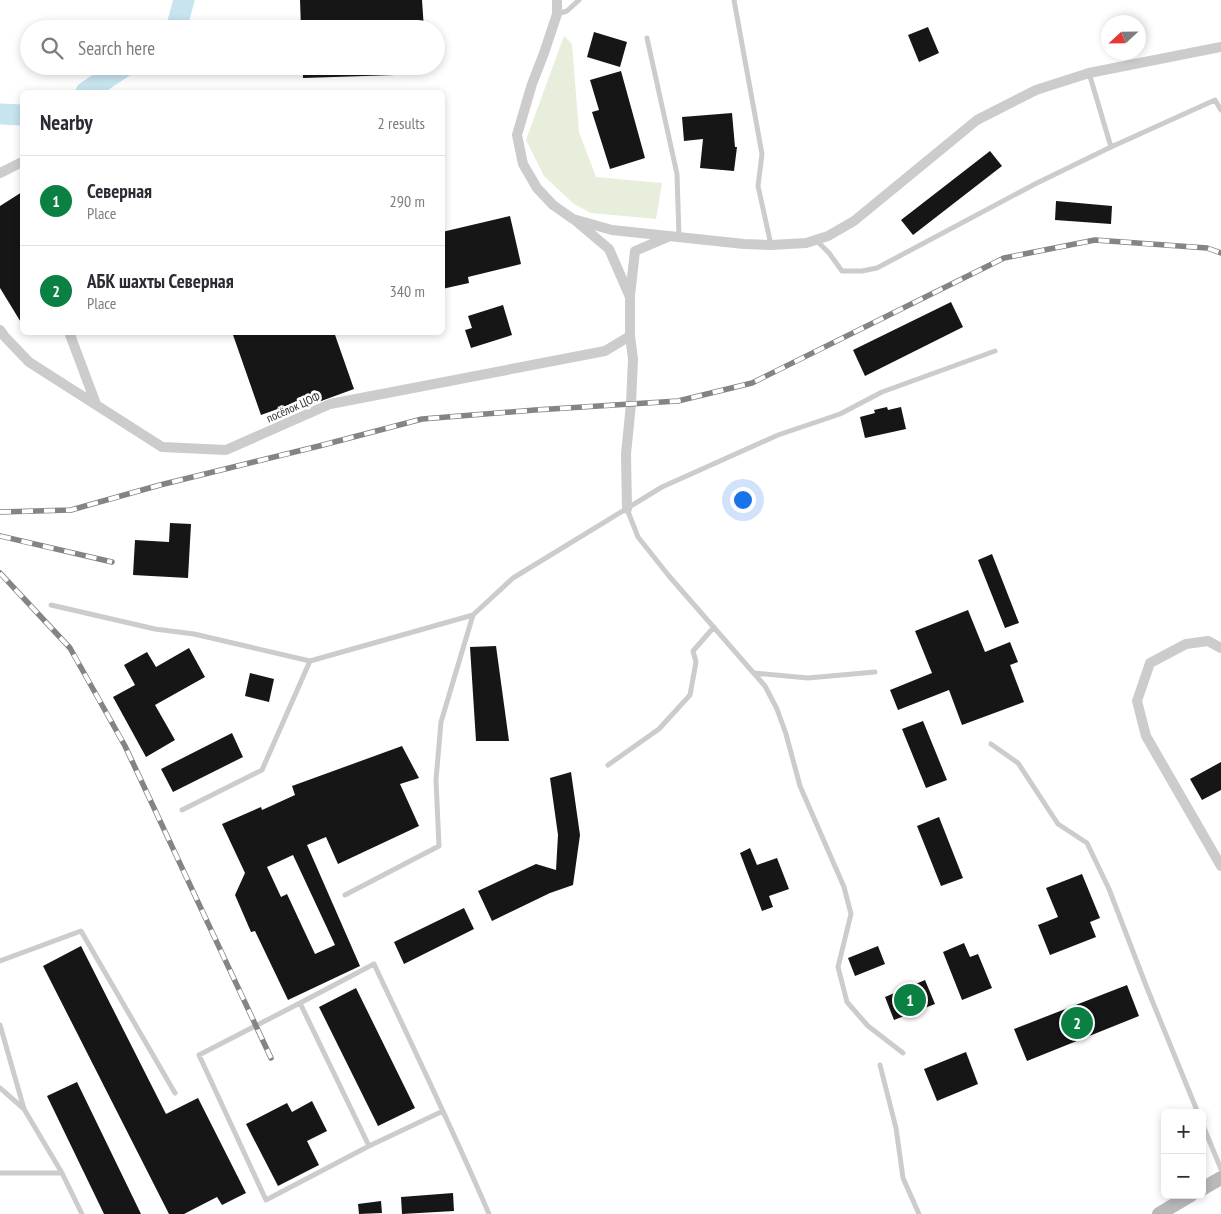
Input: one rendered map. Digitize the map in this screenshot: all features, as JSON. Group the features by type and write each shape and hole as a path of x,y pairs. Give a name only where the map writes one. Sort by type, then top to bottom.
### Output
{"street":[{"path":"557,0 557,14 532,84 517,135 523,164 537,188 553,205 574,218 609,249 630,297"},
{"path":"574,218 612,230 674,237 771,245 816,240 828,236 854,221 977,120 1036,90 1089,73 1221,47"},
{"path":"0,173 20,163"},
{"path":"627,509 626,454 633,359 630,336 630,297 635,251 674,237"},
{"name":"посёлок ЦОФ","path":"0,330 29,362 162,447 226,450 330,404 605,351 630,336"},
{"path":"70,335 96,404"},
{"path":"1221,648 1208,641 1186,644 1150,663 1137,700 1146,736 1221,866"},
{"path":"1206,1187 1221,1178"},
{"path":"1159,1214 1184,1199"}],"lane":[{"path":"557,14 567,11 579,0"},
{"path":"734,0 762,154 758,186 771,245"},
{"path":"647,38 677,174 674,237"},
{"path":"1089,73 1110,147"},
{"path":"816,240 842,271 862,271 877,268 1035,184 1110,147 1215,100 1221,110"},
{"path":"51,606 154,629 194,634 310,661 473,615 513,578 662,487 778,435 840,414 882,392 995,351"},
{"path":"627,509 638,537 765,686 777,709 800,786 844,887 851,914 838,967 847,1002 868,1026 903,1053"},
{"path":"345,895 439,846 436,780 441,722 473,615"},
{"path":"608,765 659,728 690,696 696,662 693,651 714,627"},
{"path":"182,810 262,770 310,661"},
{"path":"754,673 808,678 875,672"},
{"path":"991,744 1018,763 1058,824 1087,843 1110,889 1147,988 1196,1109"},
{"path":"0,961 81,931 175,1093"},
{"path":"443,1111 369,1146 266,1200 199,1055 374,964 443,1111 489,1214"},
{"path":"300,1004 369,1146"},
{"path":"0,1025 24,1109 62,1173 82,1214"},
{"path":"880,1065 896,1128 903,1178 919,1214"},
{"path":"0,1088 24,1109"},
{"path":"1206,1133 1221,1169"},
{"path":"0,1174 62,1173"}],"green space":[{"path":"564,36 572,44 579,132 596,177 662,183 656,219 591,213 574,204 544,176 526,140"}],"building":[{"path":"300,0 422,0 423,20 301,20"},
{"path":"928,27 939,53 919,62 908,35"},
{"path":"594,32 627,42 620,67 587,57"},
{"path":"621,71 645,158 610,169 592,112 599,110 590,80"},
{"path":"303,75 395,75 303,78"},
{"path":"732,113 735,147 737,147 734,171 700,168 703,139 684,141 682,117"},
{"path":"990,151 1002,166 913,235 901,220"},
{"path":"20,193 20,321 0,288 0,206"},
{"path":"1056,201 1112,206 1111,224 1055,220"},
{"path":"510,216 521,264 468,277 469,283 445,288 445,231"},
{"path":"951,302 963,327 865,376 853,350"},
{"path":"503,305 512,335 471,348 465,330 472,328 468,316"},
{"path":"233,335 335,335 354,389 313,404 311,397 261,415"},
{"path":"887,407 888,410 901,407 906,429 865,438 860,417 875,413 874,410"},
{"path":"170,523 191,524 188,578 133,575 135,540 169,542"},
{"path":"992,554 1019,623 1005,628 978,560"},
{"path":"968,610 985,652 1010,642 1018,662 1010,665 1024,702 962,725 949,690 898,710 890,690 932,673 915,631"},
{"path":"496,646 509,741 476,741 470,647"},
{"path":"189,648 205,677 155,705 175,740 146,757 113,697 135,685 124,665 147,652 156,667"},
{"path":"250,673 274,679 269,702 245,696"},
{"path":"923,721 947,780 926,788 902,729"},
{"path":"232,733 243,757 173,792 161,769"},
{"path":"402,746 419,778 400,784 419,826 338,864 326,837 307,845 360,966 288,1000 255,931 251,932 235,895 245,873 222,824 261,807 262,810 295,795 292,786","holes":["293,855 335,945 315,954 287,894 281,897 267,867"]},
{"path":"1221,762 1221,790 1202,800 1190,779"},
{"path":"571,772 580,835 573,885 550,893 492,921 478,891 536,864 556,870 558,835 550,778"},
{"path":"939,817 963,878 941,886 917,826"},
{"path":"750,848 757,865 777,858 789,889 769,896 773,907 762,911 740,853"},
{"path":"1082,874 1100,918 1090,922 1096,937 1050,955 1038,925 1058,917 1046,888"},
{"path":"464,908 474,929 404,964 394,942"},
{"path":"964,943 970,957 978,954 992,988 962,1000 943,952"},
{"path":"81,946 166,1114 198,1098 246,1193 222,1205 217,1197 184,1214 169,1214 43,966"},
{"path":"878,946 885,964 855,976 848,958"},
{"path":"925,980 935,1004 894,1020 885,997"},
{"path":"1127,985 1139,1016 1027,1061 1014,1029"},
{"path":"356,988 415,1108 378,1126 319,1007"},
{"path":"966,1052 978,1084 937,1101 924,1069"},
{"path":"77,1082 141,1214 104,1214 47,1096"},
{"path":"312,1101 327,1131 307,1141 319,1165 278,1186 246,1124 287,1103 292,1112"},
{"path":"453,1193 454,1211 402,1214 401,1197"},
{"path":"381,1201 382,1213 359,1214 358,1204"}],"waterway":[{"path":"178,20 184,0"},
{"path":"89,90 112,75"},
{"path":"0,114 20,115"}],"railway":[{"path":"0,512 71,510 160,485 422,419 678,401 752,383 1004,258 1095,240 1207,248 1221,253"},
{"path":"0,536 112,562"},
{"path":"0,573 70,648 125,746 271,1058"}],"place":[{"name":"Северная","path":"910,1000"},
{"name":"АБК шахты Северная","path":"1077,1023"}]}
